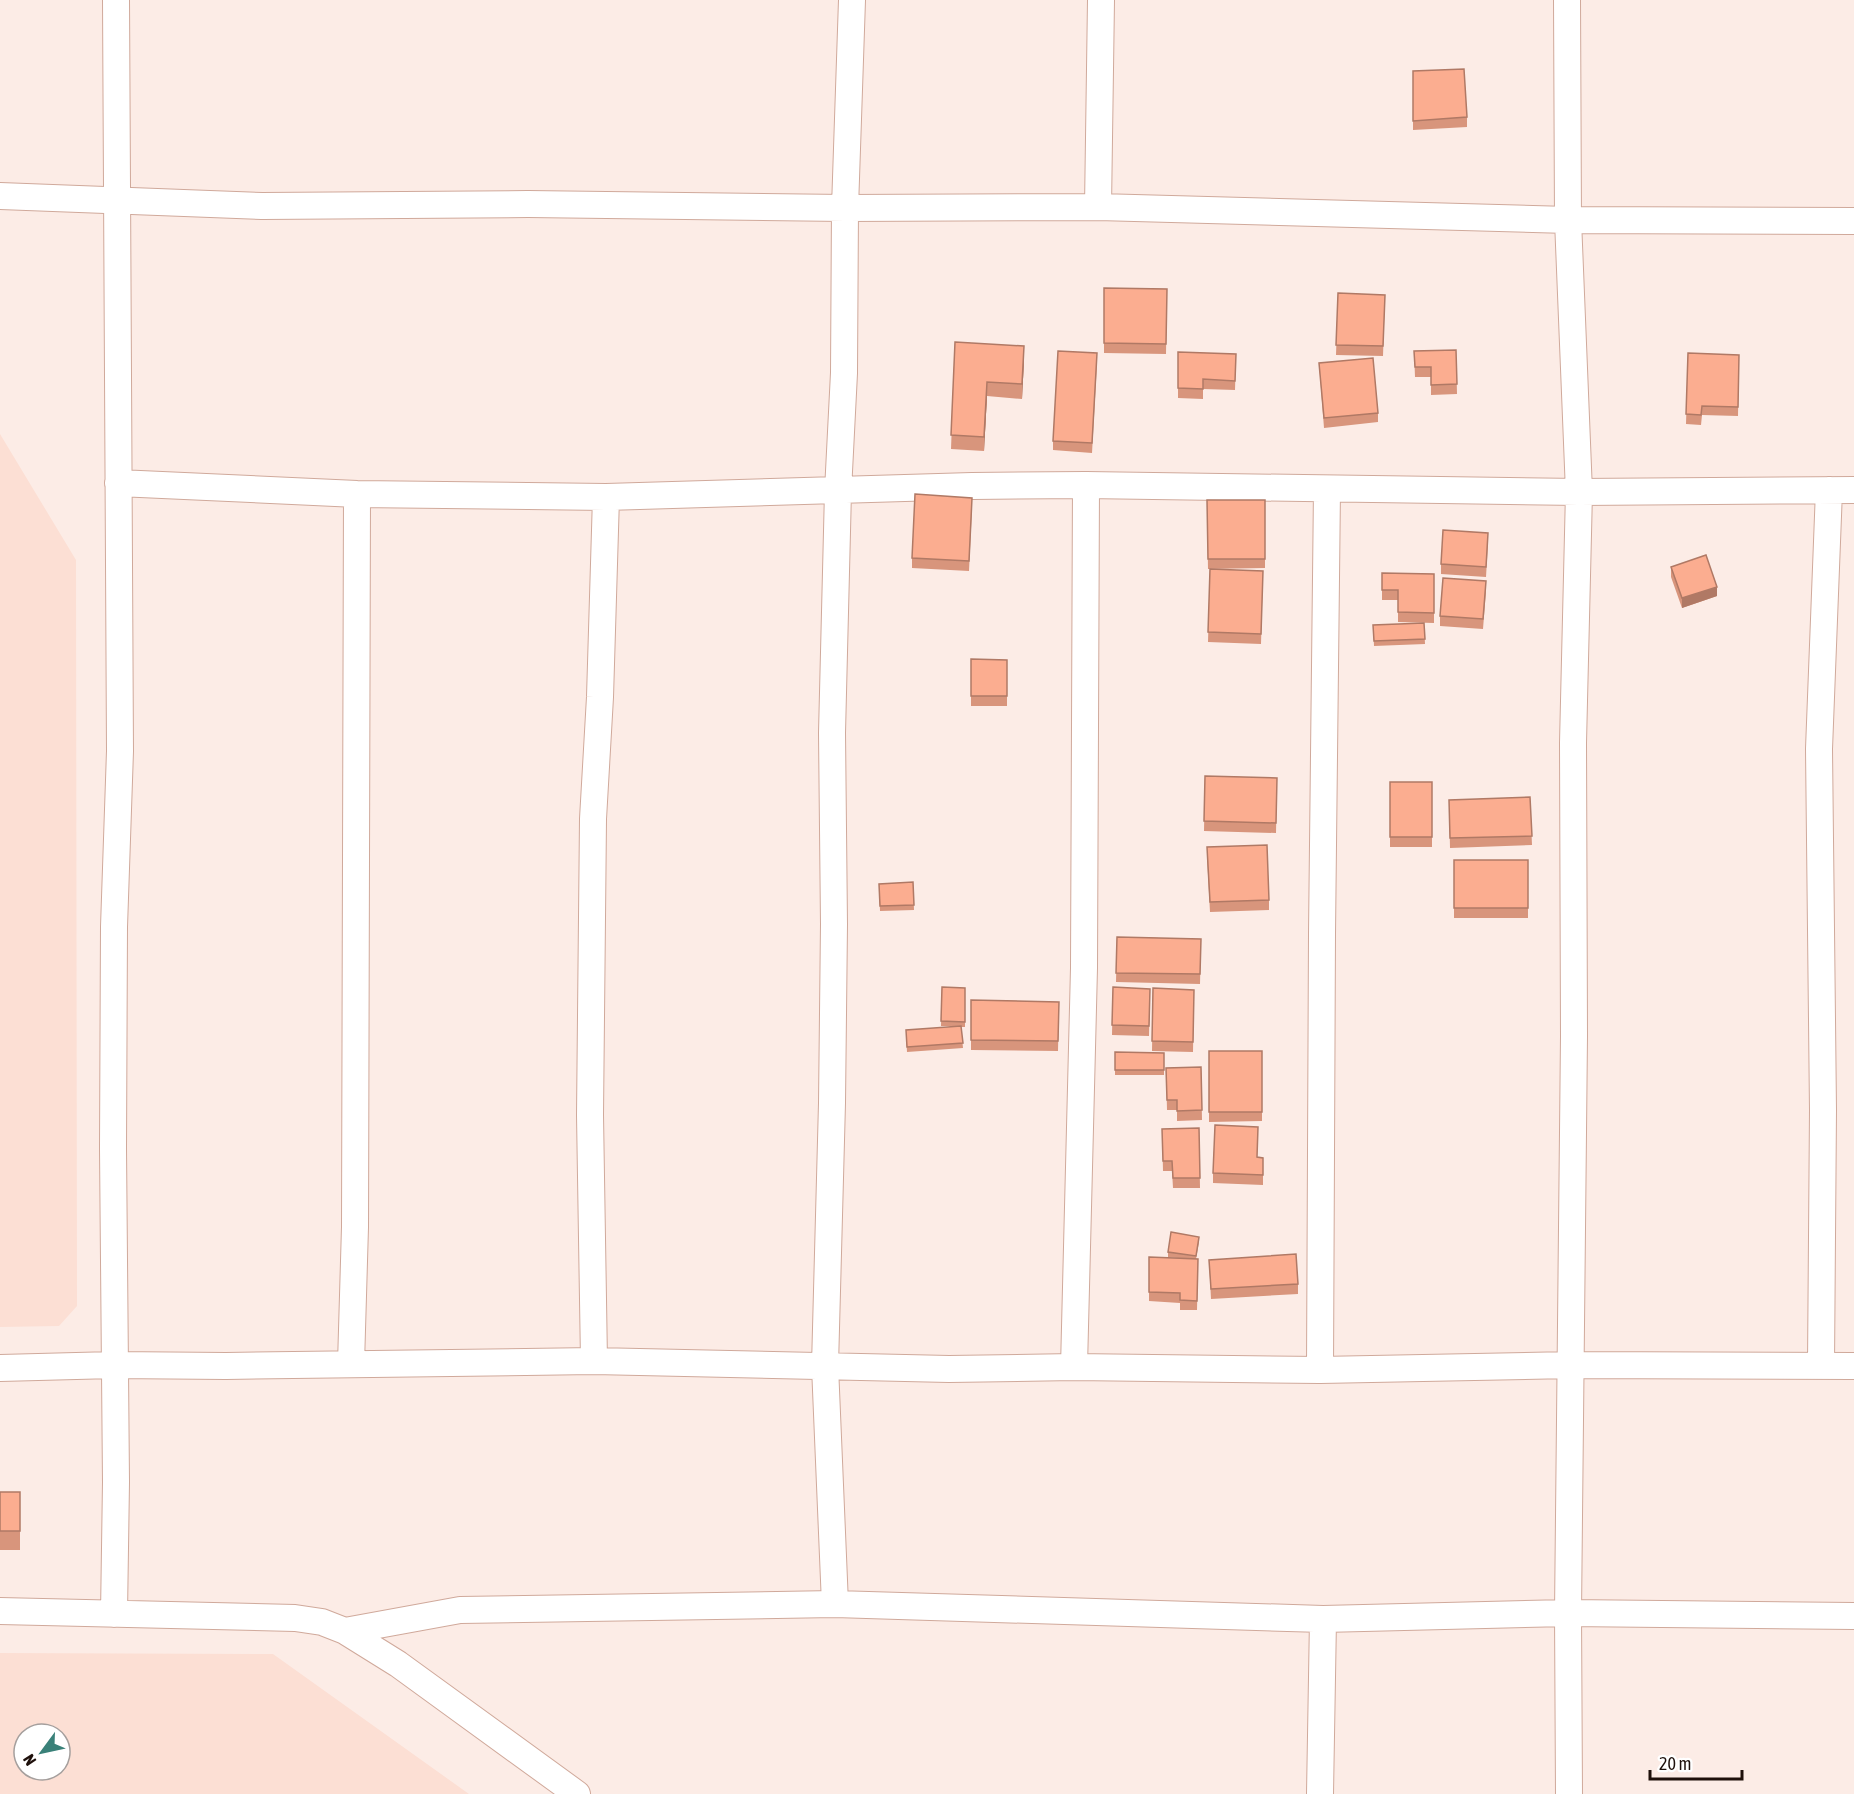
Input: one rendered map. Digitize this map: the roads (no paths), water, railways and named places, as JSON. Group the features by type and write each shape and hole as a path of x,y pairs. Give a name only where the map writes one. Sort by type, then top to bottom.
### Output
{"street":[{"path":"114,1614 116,1482 114,927 120,751 116,0"},
{"path":"835,1604 825,1366 834,924 832,733 838,491 844,373 845,208 852,0"},
{"path":"1098,207 1101,0"},
{"path":"1567,0 1568,220 1579,492 1573,755 1574,1036 1568,1613 1569,1794"},
{"path":"0,196 262,206 528,204 845,208 1098,207 1568,220 1854,221"},
{"path":"118,483 357,494 606,496 1086,485 1579,492 1842,490 1819,749 1823,1110 1821,1365"},
{"path":"1074,1367 1084,968 1086,485"},
{"path":"1320,1370 1327,489"},
{"path":"351,1365 355,1227 357,494"},
{"path":"594,1361 590,1115 593,819 600,697 606,496"},
{"path":"0,1368 594,1361 949,1369 1074,1367 1320,1370 1571,1365 1854,1366"},
{"path":"345,1631 460,1610 835,1604 1323,1619 1568,1613 1854,1616"},
{"path":"0,1611 295,1618 322,1622 345,1631 398,1664 577,1794"},
{"path":"1320,1794 1323,1619"}]}
